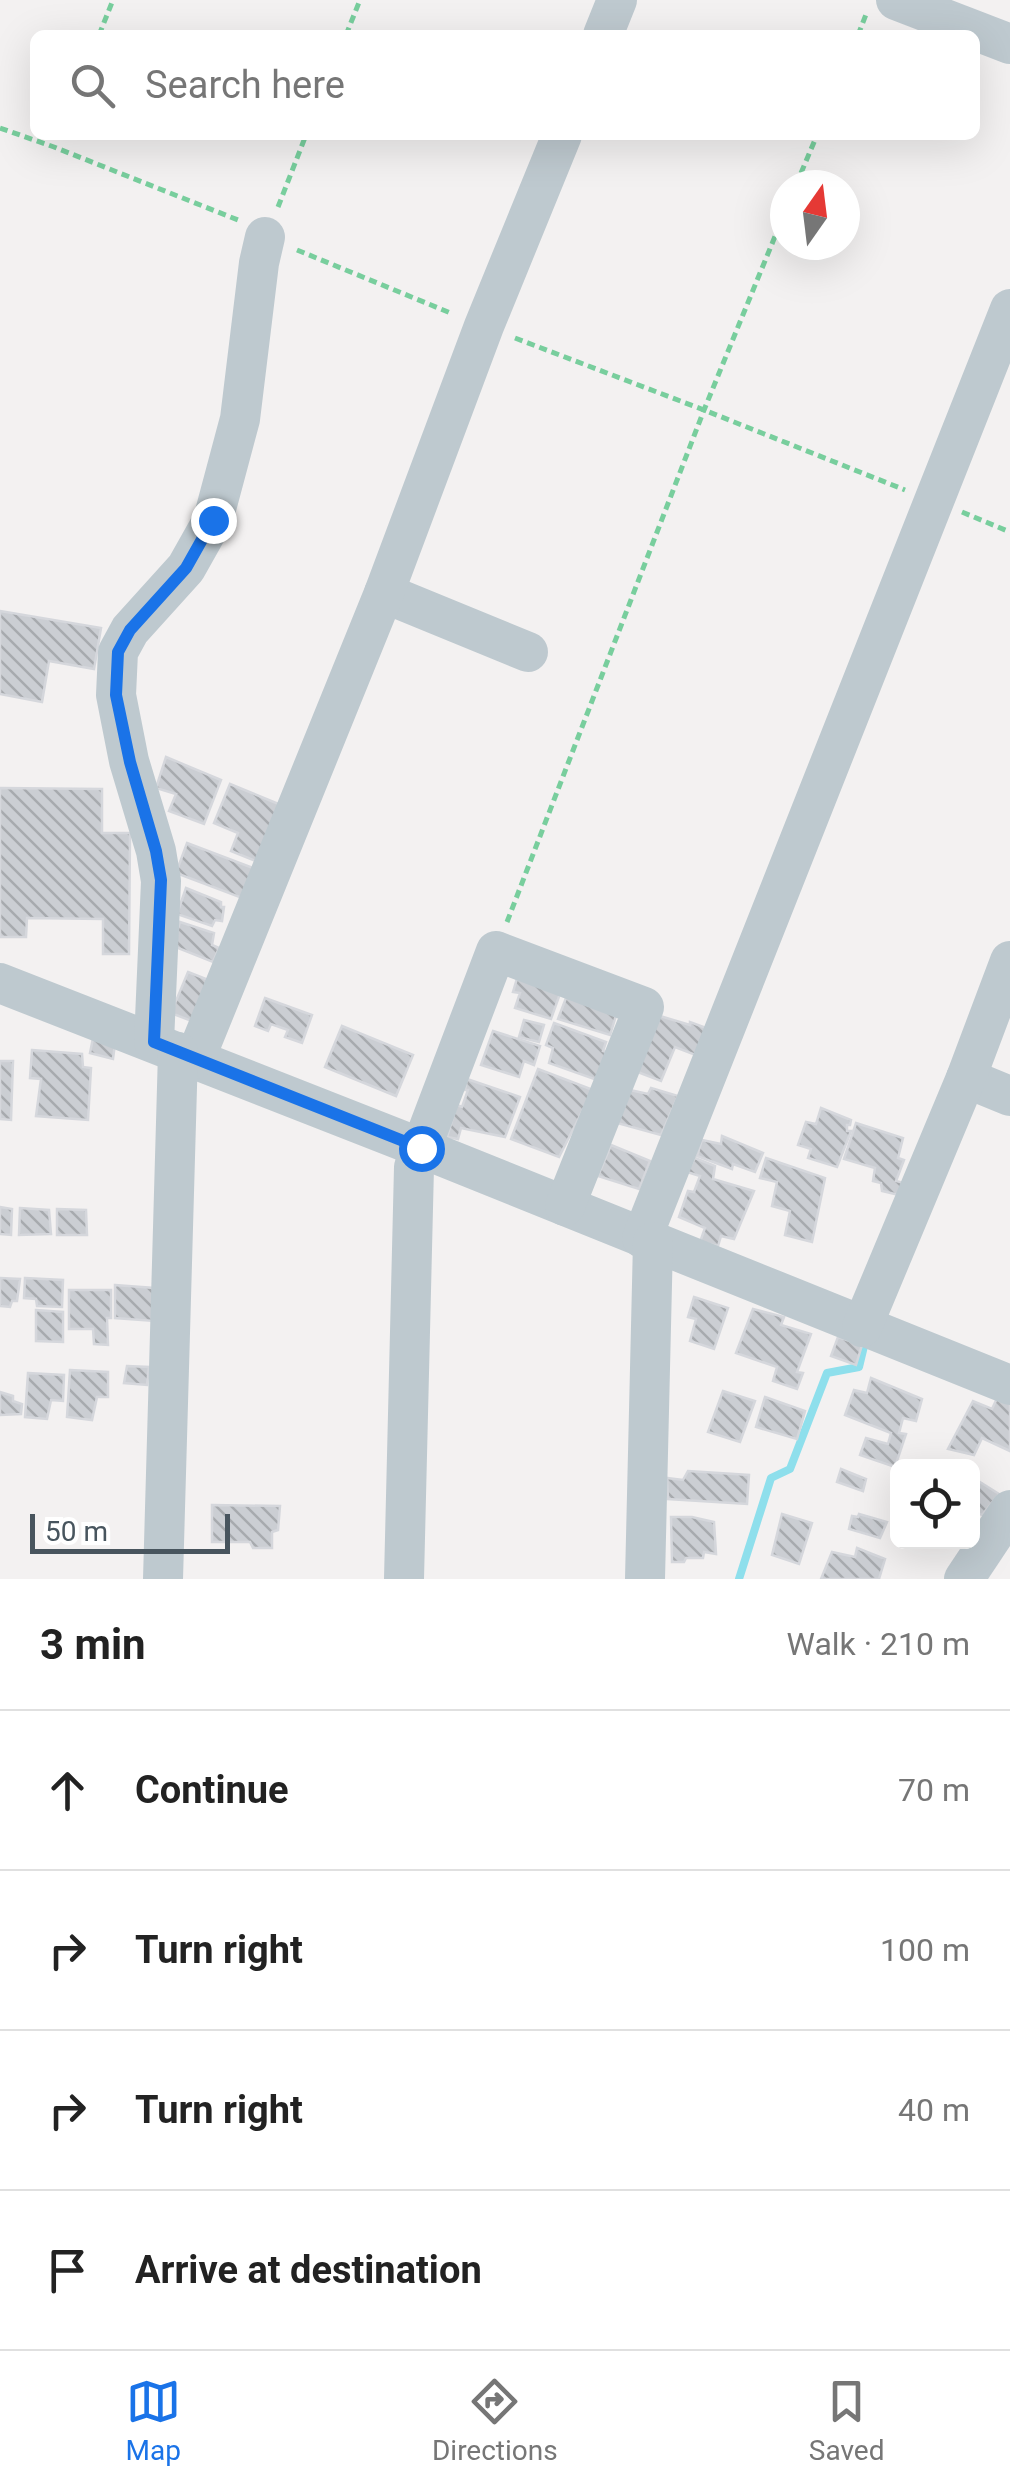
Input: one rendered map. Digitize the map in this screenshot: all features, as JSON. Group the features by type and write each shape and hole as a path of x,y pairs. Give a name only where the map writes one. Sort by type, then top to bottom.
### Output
{"street":[{"path":"604,30 617,0"},
{"path":"896,0 974,30"},
{"path":"980,32 1010,44"},
{"path":"175,1051 384,593 484,326 560,140"},
{"path":"163,1579 175,1051 161,880 116,695 118,652 130,630 186,568 213,520 240,419 259,263 266,237"},
{"path":"645,1579 648,1240 1010,309"},
{"path":"384,593 528,652"},
{"path":"404,1579 414,1167 496,951 644,1008 566,1206"},
{"path":"862,1326 966,1078 1001,1008 1010,961"},
{"path":"0,983 1010,1385"},
{"path":"966,1078 1010,1096"},
{"path":"964,1579 1010,1510"}],"path":[{"path":"101,30 113,0"},
{"path":"348,30 360,0"},
{"path":"860,30 872,0"},
{"path":"54,147 57,140"},
{"path":"266,237 304,140"},
{"path":"802,170 815,140"},
{"path":"496,951 770,249"}],"building":[{"path":"0,611 101,628 94,669 49,661 42,702 0,694"},
{"path":"166,757 221,780 204,824 169,811 176,794 156,788"},
{"path":"230,784 281,805 258,862 231,851 238,833 214,823"},
{"path":"0,788 102,789 102,833 130,833 129,954 103,954 103,919 27,918 26,937 0,937"},
{"path":"187,843 253,868 242,898 176,873"},
{"path":"186,888 221,902 222,921 215,920 212,926 177,914"},
{"path":"180,922 214,933 212,945 219,948 213,962 173,946"},
{"path":"188,972 211,981 194,1022 171,1013"},
{"path":"519,972 562,988 551,1019 515,1008 520,993 513,992"},
{"path":"569,990 618,1009 610,1035 558,1019"},
{"path":"265,998 312,1015 302,1043 285,1037 288,1030 271,1024 268,1031 255,1026"},
{"path":"660,1016 709,1029 698,1056 675,1047 661,1081 635,1071"},
{"path":"524,1020 544,1025 539,1042 519,1037"},
{"path":"554,1023 606,1042 603,1051 609,1053 597,1080 549,1063 553,1048 546,1045"},
{"path":"342,1026 413,1055 396,1096 325,1067"},
{"path":"493,1031 540,1046 534,1065 524,1061 519,1077 481,1065"},
{"path":"93,1038 115,1044 113,1059 90,1053"},
{"path":"32,1050 82,1054 83,1067 91,1068 88,1120 36,1116 41,1079 30,1078"},
{"path":"0,1061 13,1061 11,1120 0,1119"},
{"path":"538,1069 593,1090 559,1157 511,1139"},
{"path":"467,1079 520,1097 505,1137 461,1128 458,1139 447,1137 457,1105 462,1107 468,1090"},
{"path":"651,1088 678,1096 661,1135 617,1123 630,1090 648,1094"},
{"path":"821,1108 851,1120 847,1131 851,1131 837,1167 808,1158 811,1149 798,1145 806,1122 816,1124"},
{"path":"856,1123 903,1138 898,1158 904,1160 896,1181 904,1183 899,1195 882,1191 881,1183 873,1181 875,1168 844,1159"},
{"path":"722,1136 763,1153 755,1172 733,1164 732,1169 697,1156 702,1140 721,1144"},
{"path":"611,1145 650,1161 639,1189 598,1176"},
{"path":"695,1158 715,1166 713,1179 754,1191 734,1239 721,1236 718,1246 700,1242 705,1228 679,1217 688,1191 694,1192 700,1176 687,1172"},
{"path":"766,1158 825,1178 812,1242 785,1235 790,1211 772,1206 777,1182 760,1178"},
{"path":"0,1207 12,1209 11,1235 0,1234"},
{"path":"20,1208 49,1210 51,1234 19,1235"},
{"path":"57,1209 86,1210 87,1235 57,1235"},
{"path":"0,1278 20,1279 17,1301 12,1301 10,1307 0,1306"},
{"path":"25,1278 63,1280 62,1307 37,1306 36,1299 24,1298"},
{"path":"115,1285 154,1288 154,1321 115,1318"},
{"path":"69,1290 111,1290 108,1345 94,1344 93,1329 69,1329"},
{"path":"694,1297 728,1308 714,1349 690,1341 696,1319 688,1317"},
{"path":"753,1309 784,1317 781,1325 811,1334 797,1372 803,1373 797,1389 773,1381 777,1367 736,1353"},
{"path":"36,1310 63,1312 63,1342 36,1341"},
{"path":"838,1337 862,1345 856,1365 831,1356"},
{"path":"127,1366 149,1367 147,1385 124,1383"},
{"path":"70,1370 108,1372 108,1397 97,1397 92,1420 67,1417"},
{"path":"28,1373 64,1375 63,1401 51,1400 47,1419 25,1417"},
{"path":"871,1378 922,1399 916,1421 903,1418 899,1433 906,1434 898,1459 890,1459 890,1465 860,1455 866,1438 888,1444 891,1433 845,1415 854,1390 867,1393"},
{"path":"723,1391 755,1401 740,1442 708,1432"},
{"path":"0,1392 22,1404 21,1414 0,1415"},
{"path":"998,1396 1010,1401 1010,1451 982,1438 974,1455 948,1449 973,1401 992,1409"},
{"path":"765,1397 805,1411 797,1439 756,1427"},
{"path":"841,1469 866,1479 863,1491 837,1482"},
{"path":"688,1471 749,1475 747,1504 668,1499 667,1478 683,1480"},
{"path":"980,1482 999,1494 980,1514"},
{"path":"212,1505 280,1506 272,1548 253,1548 250,1542 212,1542"},
{"path":"782,1514 812,1523 799,1564 772,1555"},
{"path":"859,1514 887,1522 880,1538 849,1529 852,1516"},
{"path":"671,1517 714,1522 716,1554 704,1552 703,1558 672,1562"},
{"path":"857,1548 885,1559 879,1579 821,1579 832,1552 855,1557"}],"waterway":[{"path":"739,1579 771,1478 790,1469 827,1373 859,1367 865,1342"}],"route":[{"path":"213,520 186,568 130,630 118,652 116,695 161,880 154,1042 421,1148"}]}
